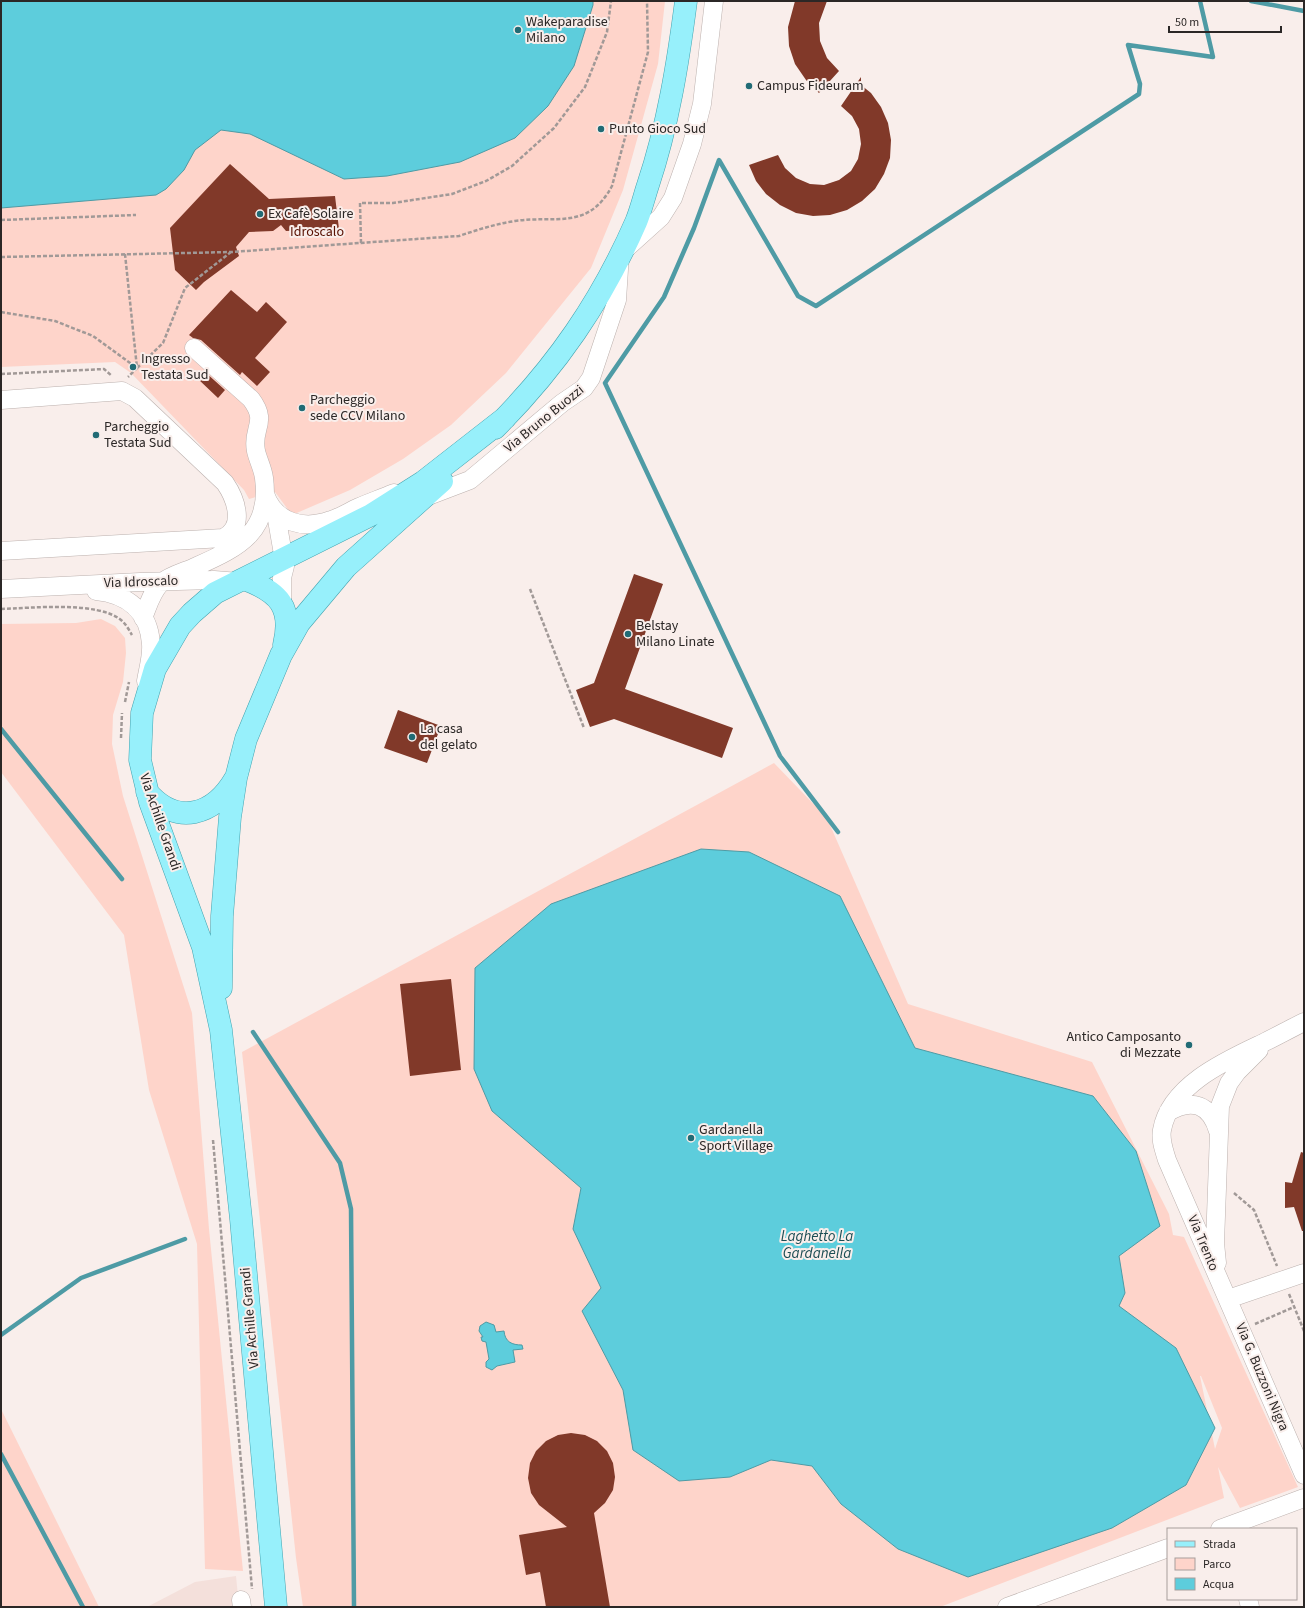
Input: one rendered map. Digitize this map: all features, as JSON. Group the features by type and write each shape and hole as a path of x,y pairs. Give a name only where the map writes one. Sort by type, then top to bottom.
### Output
{"main road":[{"name":"Via Bruno Buozzi","path":"281,655 299,623 346,567 424,490 505,418 537,384 586,318 636,221 658,155 675,78 686,1"},
{"name":"Via Bruno Buozzi","path":"242,580 424,490"},
{"path":"242,580 266,588 282,603 288,629 281,655"},
{"name":"Via Achille Grandi","path":"242,580 215,593 192,613 180,626 155,669 142,713 140,760 147,792 203,947 221,1030 241,1219 276,1607"},
{"name":"Via Achille Grandi","path":"221,1030 222,916 230,817 236,778 246,739 281,655"},
{"path":"147,792 161,806 184,814 204,810 224,796 236,778"}],"street":[{"name":"Via Bruno Buozzi","path":"424,490 470,480 562,403 584,388 597,362 617,300 620,254 661,217 673,198 692,144 702,104 714,1"},
{"path":"143,618 153,594 162,582 204,563 241,543 259,522 262,516 265,494 264,476 255,446 260,418 258,408 251,399 194,348"},
{"path":"1,400 122,391 135,398 163,426 226,483 232,492 237,511 235,527 232,533 223,538 1,551"},
{"path":"276,514 295,523 324,523 424,490"},
{"path":"265,494 276,514 284,559 282,603"},
{"name":"Via Idroscalo","path":"1,589 44,586 242,580"},
{"name":"Via Idroscalo","path":"44,586 116,594 130,602 143,618 151,645 142,713"},
{"name":"Via Trento","path":"1219,1280 1164,1148 1162,1129 1168,1112 1189,1086 1212,1069 1304,1022"},
{"name":"Via Trento","path":"1219,1280 1215,1243 1220,1106 1229,1083 1245,1063 1280,1034"},
{"name":"Via Trento","path":"1168,1112 1183,1105 1197,1105 1202,1107 1212,1116 1218,1132"},
{"path":"1228,1299 1304,1273"},
{"name":"Via G. Buzzoni Nigra","path":"1219,1280 1304,1475"},
{"path":"1223,1528 1304,1498"},
{"path":"1007,1607 1167,1548"}],"path":[{"path":"362,243 360,203 393,203 452,194 486,181 512,166 554,128 585,87 607,32 611,1"},
{"path":"1,257 232,252 458,236 490,226 516,221 574,219 590,212 599,205 612,186 648,52 647,1"},
{"path":"1,220 136,216"},
{"path":"131,373 163,343 185,288 232,252"},
{"path":"125,254 137,368"},
{"path":"1,312 55,321 94,336 137,368"},
{"path":"1,374 104,369 116,378"},
{"path":"530,589 584,728"},
{"path":"212,1139 226,1294 245,1600"},
{"path":"1217,1178 1254,1210 1304,1331"},
{"path":"1239,1325 1252,1319 1254,1324 1294,1307"}],"shaded area":[{"path":"236,1576 239,1607 147,1607 195,1582"}],"green space":[{"name":"Idroscalo","path":"1,1 665,1 658,64 623,190 591,268 506,373 451,425 403,459 350,490 292,515 275,492 249,499 244,490 131,373 115,362 1,367"},
{"path":"101,619 115,626 125,638 126,653 123,682 113,715 112,744 123,796 192,1013 209,1229 243,1571 205,1569 197,1244 149,1090 124,935 1,772 1,624 76,623"},
{"name":"Gardanella Sport Village","path":"774,763 827,818 908,1004 1092,1062 1169,1214 1173,1235 1184,1237 1298,1487 1240,1508 1218,1467 1224,1498 940,1607 303,1607 296,1558 242,1052","holes":["1200,1376 1201,1376 1222,1428 1215,1449"]},
{"path":"1,1409 99,1607 1,1607"}],"water":[{"path":"1,1 593,1 593,5 574,66 548,106 515,138 460,162 387,176 344,179 250,134 221,130 195,150 184,170 166,189 156,195 1,208"},
{"name":"Laghetto La Gardanella","path":"701,849 749,852 840,896 915,1048 1093,1096 1136,1151 1160,1226 1119,1256 1125,1293 1119,1306 1176,1348 1215,1428 1186,1485 1112,1528 968,1577 898,1549 841,1504 812,1466 771,1460 730,1477 679,1481 633,1450 623,1390 582,1311 601,1288 573,1229 581,1188 492,1111 474,1069 475,968 551,904"},
{"path":"486,1322 494,1325 496,1332 504,1331 507,1340 510,1342 522,1345 523,1349 513,1350 515,1362 497,1366 492,1370 486,1367 486,1362 489,1359 486,1342 482,1341 481,1337 483,1337 479,1331 480,1326"}],"building":[{"path":"795,1 827,1 819,23 820,41 827,58 839,71 819,93 806,80 795,64 789,46 788,27"},
{"path":"861,77 861,85 871,93 881,107 888,123 891,140 890,158 884,174 875,189 862,201 847,210 830,215 813,216 796,213 780,205 766,194 756,181 749,165 778,155 785,168 796,178 810,184 824,185 839,180 851,171 858,159 861,144 859,129 852,116 841,106"},
{"name":"Ex Cafè Solaire","path":"230,164 269,199 335,196 339,229 286,231 281,225 273,231 249,232 236,247 239,256 204,282 196,290 175,270 170,228"},
{"path":"231,290 257,312 266,302 287,322 255,358 270,372 257,386 242,372 240,375 201,340 193,338 189,335"},
{"path":"204,371 225,390 218,398 198,379"},
{"name":"Belstay Milano Linate","path":"634,574 663,584 625,689 733,728 722,758 614,719 590,727 576,690 594,683"},
{"name":"La casa del gelato","path":"398,710 441,726 427,763 384,748"},
{"path":"451,979 461,1070 410,1076 400,984"},
{"path":"1301,1152 1304,1153 1304,1231 1302,1231 1294,1207 1285,1208 1285,1182 1292,1183"},
{"path":"571,1433 585,1435 597,1441 607,1451 613,1463 615,1477 613,1490 605,1503 594,1513 610,1607 546,1607 540,1572 526,1575 519,1535 567,1527 539,1505 531,1493 528,1478 530,1463 536,1451 546,1441 558,1435"}],"waterway":[{"path":"838,832 780,756 605,383 664,297 694,228 719,160 798,296 816,306 1139,94 1140,84 1128,45 1213,57 1200,1"},
{"path":"1251,1 1304,11"},
{"path":"1,729 122,879"},
{"path":"253,1032 340,1163 351,1209 354,1607"},
{"path":"1,1335 81,1278 185,1239"},
{"path":"1,1454 83,1607"}],"place":[{"name":"Wakeparadise Milano","path":"518,30"},
{"name":"Campus Fideuram","path":"749,86"},
{"name":"Punto Gioco Sud","path":"601,129"},
{"name":"Ex Cafè Solaire","path":"260,214"},
{"name":"Ingresso Testata Sud","path":"133,367"},
{"name":"Parcheggio sede CCV Milano","path":"302,408"},
{"name":"Parcheggio Testata Sud","path":"96,435"},
{"name":"Belstay Milano Linate","path":"628,634"},
{"name":"La casa del gelato","path":"412,737"},
{"name":"Antico Camposanto di Mezzate","path":"1189,1045"},
{"name":"Gardanella Sport Village","path":"691,1138"}]}
